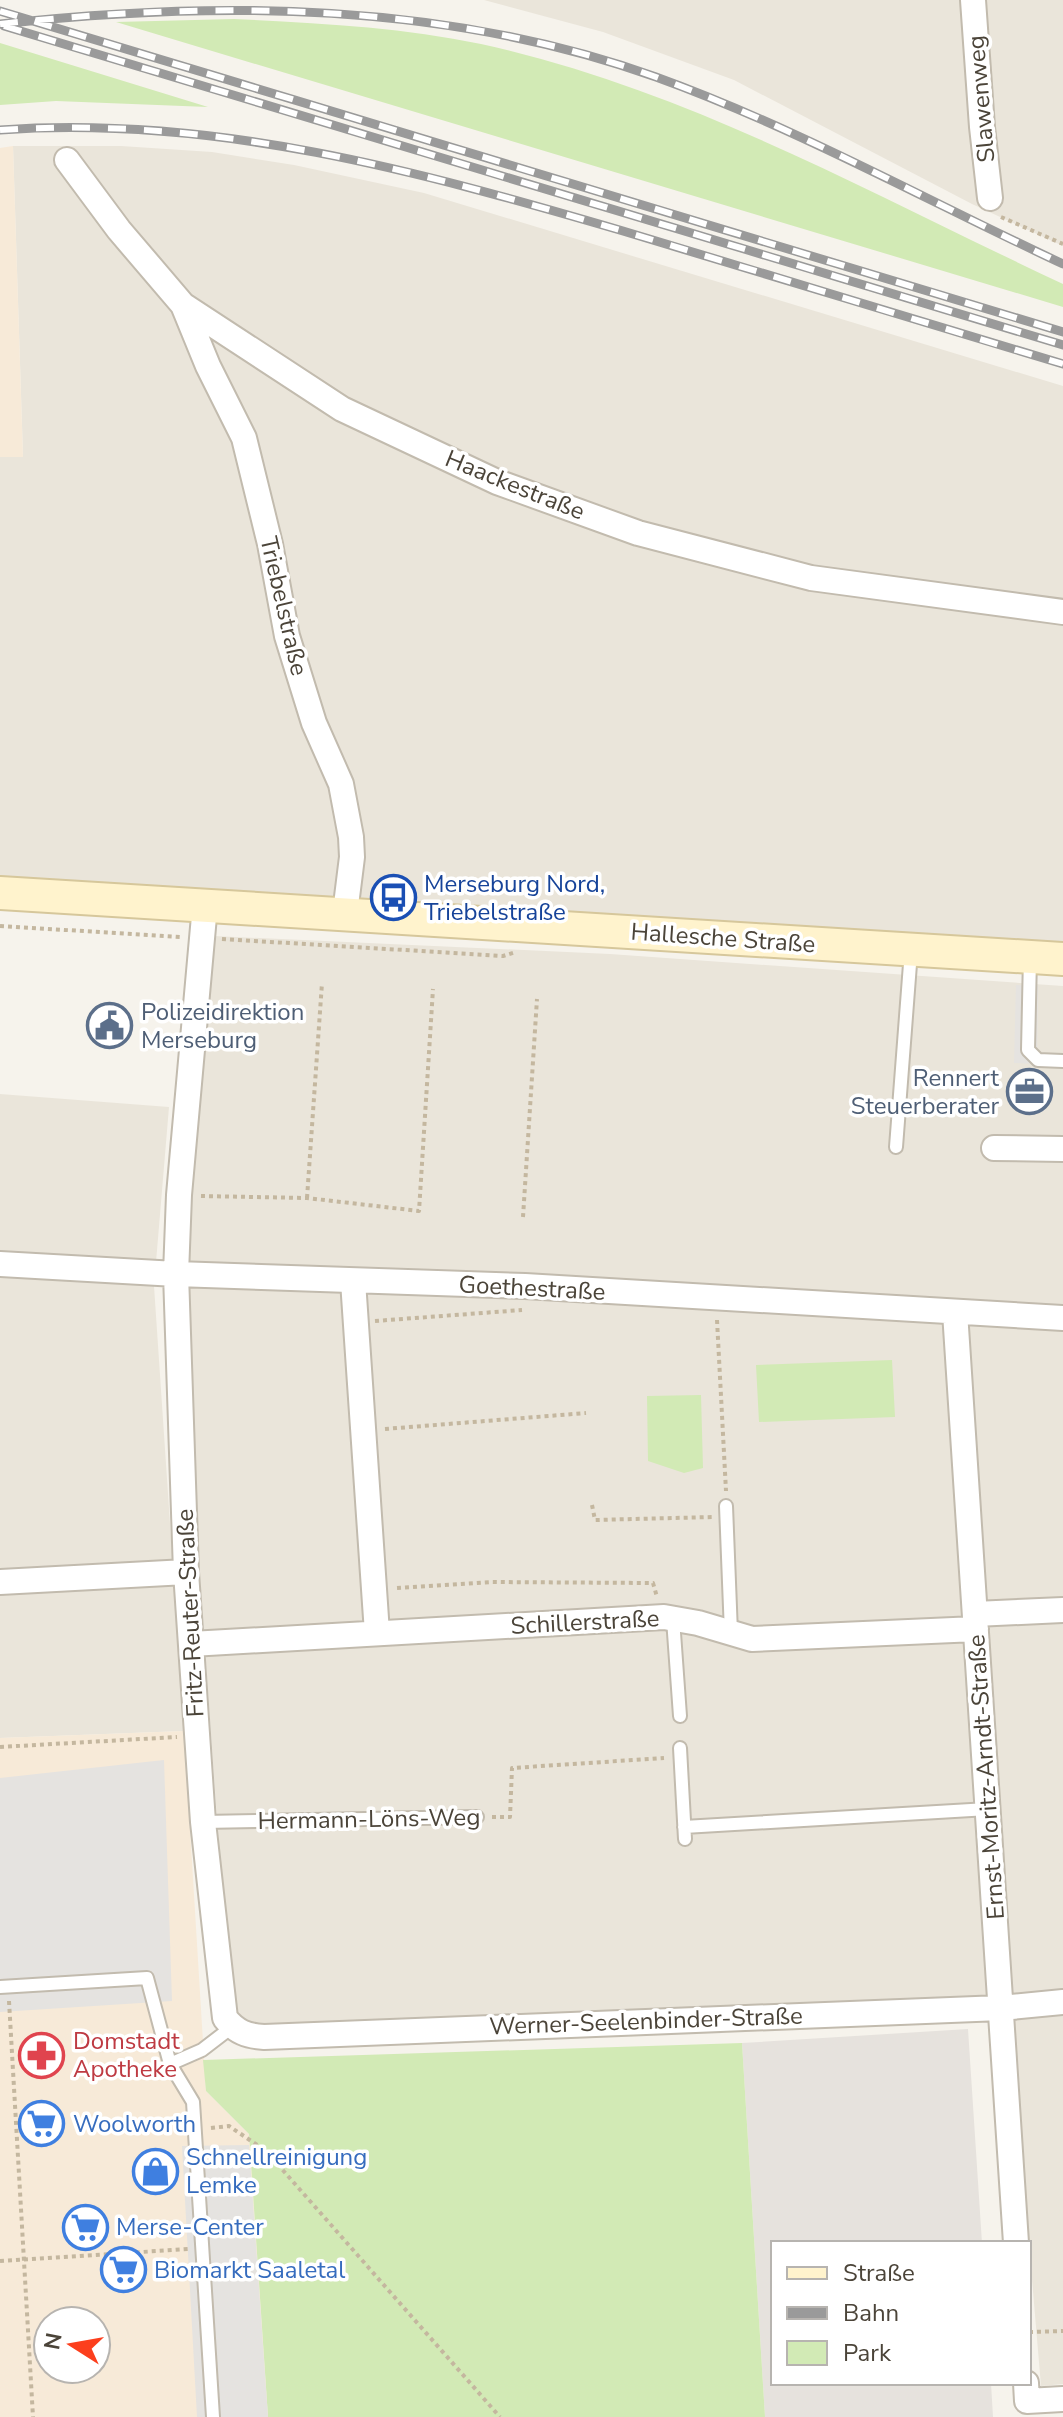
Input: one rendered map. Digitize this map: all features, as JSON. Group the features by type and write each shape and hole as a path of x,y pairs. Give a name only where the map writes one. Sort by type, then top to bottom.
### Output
{"main road":[{"name":"Hallesche Straße","path":"0,893 1063,959"}],"street":[{"name":"Slawenweg","path":"973,0 990,198"},
{"name":"Haackestraße","path":"67,160 119,230 183,305 342,409 497,482 638,533 811,578 1063,612"},
{"name":"Triebelstraße","path":"183,305 208,366 244,438 270,544 287,636 314,723 341,784 352,857 345,913"},
{"name":"Fritz-Reuter-Straße","path":"205,905 179,1195 176,1274 186,1572 203,1822 221,1998 225,2018 232,2027"},
{"path":"994,1148 1063,1149"},
{"name":"Goethestraße","path":"0,1264 176,1274 525,1286 1063,1318"},
{"path":"353,1281 377,1633"},
{"name":"Ernst-Moritz-Arndt-Straße","path":"955,1312 1016,2241"},
{"path":"0,1582 186,1572"},
{"name":"Schillerstraße","path":"191,1644 668,1618 698,1623 752,1639 976,1621 1063,1610"},
{"name":"Werner-Seelenbinder-Straße","path":"232,2027 248,2036 264,2037 1001,2008 1063,2002"},
{"path":"1026,2392 1063,2399"}],"lane":[{"path":"896,1147 911,950"},
{"path":"1030,957 1028,1050 1038,1060 1063,1061"},
{"path":"726,1511 731,1633"},
{"path":"668,1618 680,1716"},
{"path":"680,1752 685,1833 988,1809"},
{"name":"Hermann-Löns-Weg","path":"203,1822 477,1817"},
{"path":"4,1987 147,1978 170,2064 193,2102 213,2417"},
{"path":"170,2064 202,2050 232,2027"}],"path":[{"path":"990,198 1001,217 1063,244"},
{"path":"307,1198 322,983"},
{"path":"179,1195 307,1198 419,1211 433,989"},
{"path":"523,1217 537,999"},
{"path":"592,1505 595,1520 726,1511 716,1298"},
{"name":"Goethestraße","path":"357,1323 531,1310"},
{"path":"362,1430 586,1413"},
{"path":"374,1590 491,1582 653,1583 668,1618"},
{"path":"0,1747 198,1736"},
{"name":"Hermann-Löns-Weg","path":"477,1817 510,1817 512,1768 680,1752"},
{"path":"4,1987 33,2417"},
{"path":"229,2126 266,2151 500,2417"},
{"path":"0,2261 203,2248"},
{"path":"1031,2332 1063,2331"}],"shaded area":[{"path":"484,0 1063,0 1063,246 972,204 734,80 603,32"},
{"path":"13,146 121,146 212,152 294,165 424,193 1063,386 1063,943 0,880 0,457 23,456"},
{"path":"13,146 23,457 0,457 0,148"},
{"path":"214,936 610,954 1063,986 1063,2384 1041,2386 1008,1995 232,2033 180,1291"},
{"path":"1016,985 1038,986 1037,1064 1014,1063"},
{"path":"0,1094 169,1107 154,1286 184,1731 0,1738"},
{"path":"184,1731 206,2091 249,2134 268,2417 0,2417 0,1738"},
{"path":"164,1760 172,2001 0,2012 0,1778"},
{"path":"968,2029 982,2241 771,2241 771,2385 991,2385 993,2417 765,2417 742,2043"},
{"path":"249,2145 268,2417 197,2417 182,2146"}],"green space":[{"path":"234,19 358,27 451,38 558,64 633,88 779,148 1063,284 1063,307 116,22"},
{"path":"0,43 208,107 56,101 0,105"},
{"path":"892,1360 895,1417 759,1422 756,1365"},
{"path":"701,1395 703,1468 684,1473 648,1461 647,1396"},
{"path":"742,2043 765,2417 268,2417 249,2134 206,2091 203,2060"}],"railway":[{"path":"0,24 165,12 248,10 331,13 414,21 496,34 577,52 656,77 760,119 1063,264"},
{"path":"0,11 1063,332"},
{"path":"4,26 1063,345"},
{"path":"0,130 81,128 160,131 316,152 470,188 623,231 1063,364"}],"place":[{"name":"Merseburg Nord, Triebelstraße","path":"393,898"},
{"name":"Polizeidirektion Merseburg","path":"110,1026"},
{"name":"Rennert Steuerberater","path":"1030,1092"},
{"name":"Domstadt Apotheke","path":"42,2055"},
{"name":"Woolworth","path":"42,2124"},
{"name":"Schnellreinigung Lemke","path":"155,2171"},
{"name":"Merse-Center","path":"85,2227"},
{"name":"Biomarkt Saaletal","path":"123,2270"}]}
